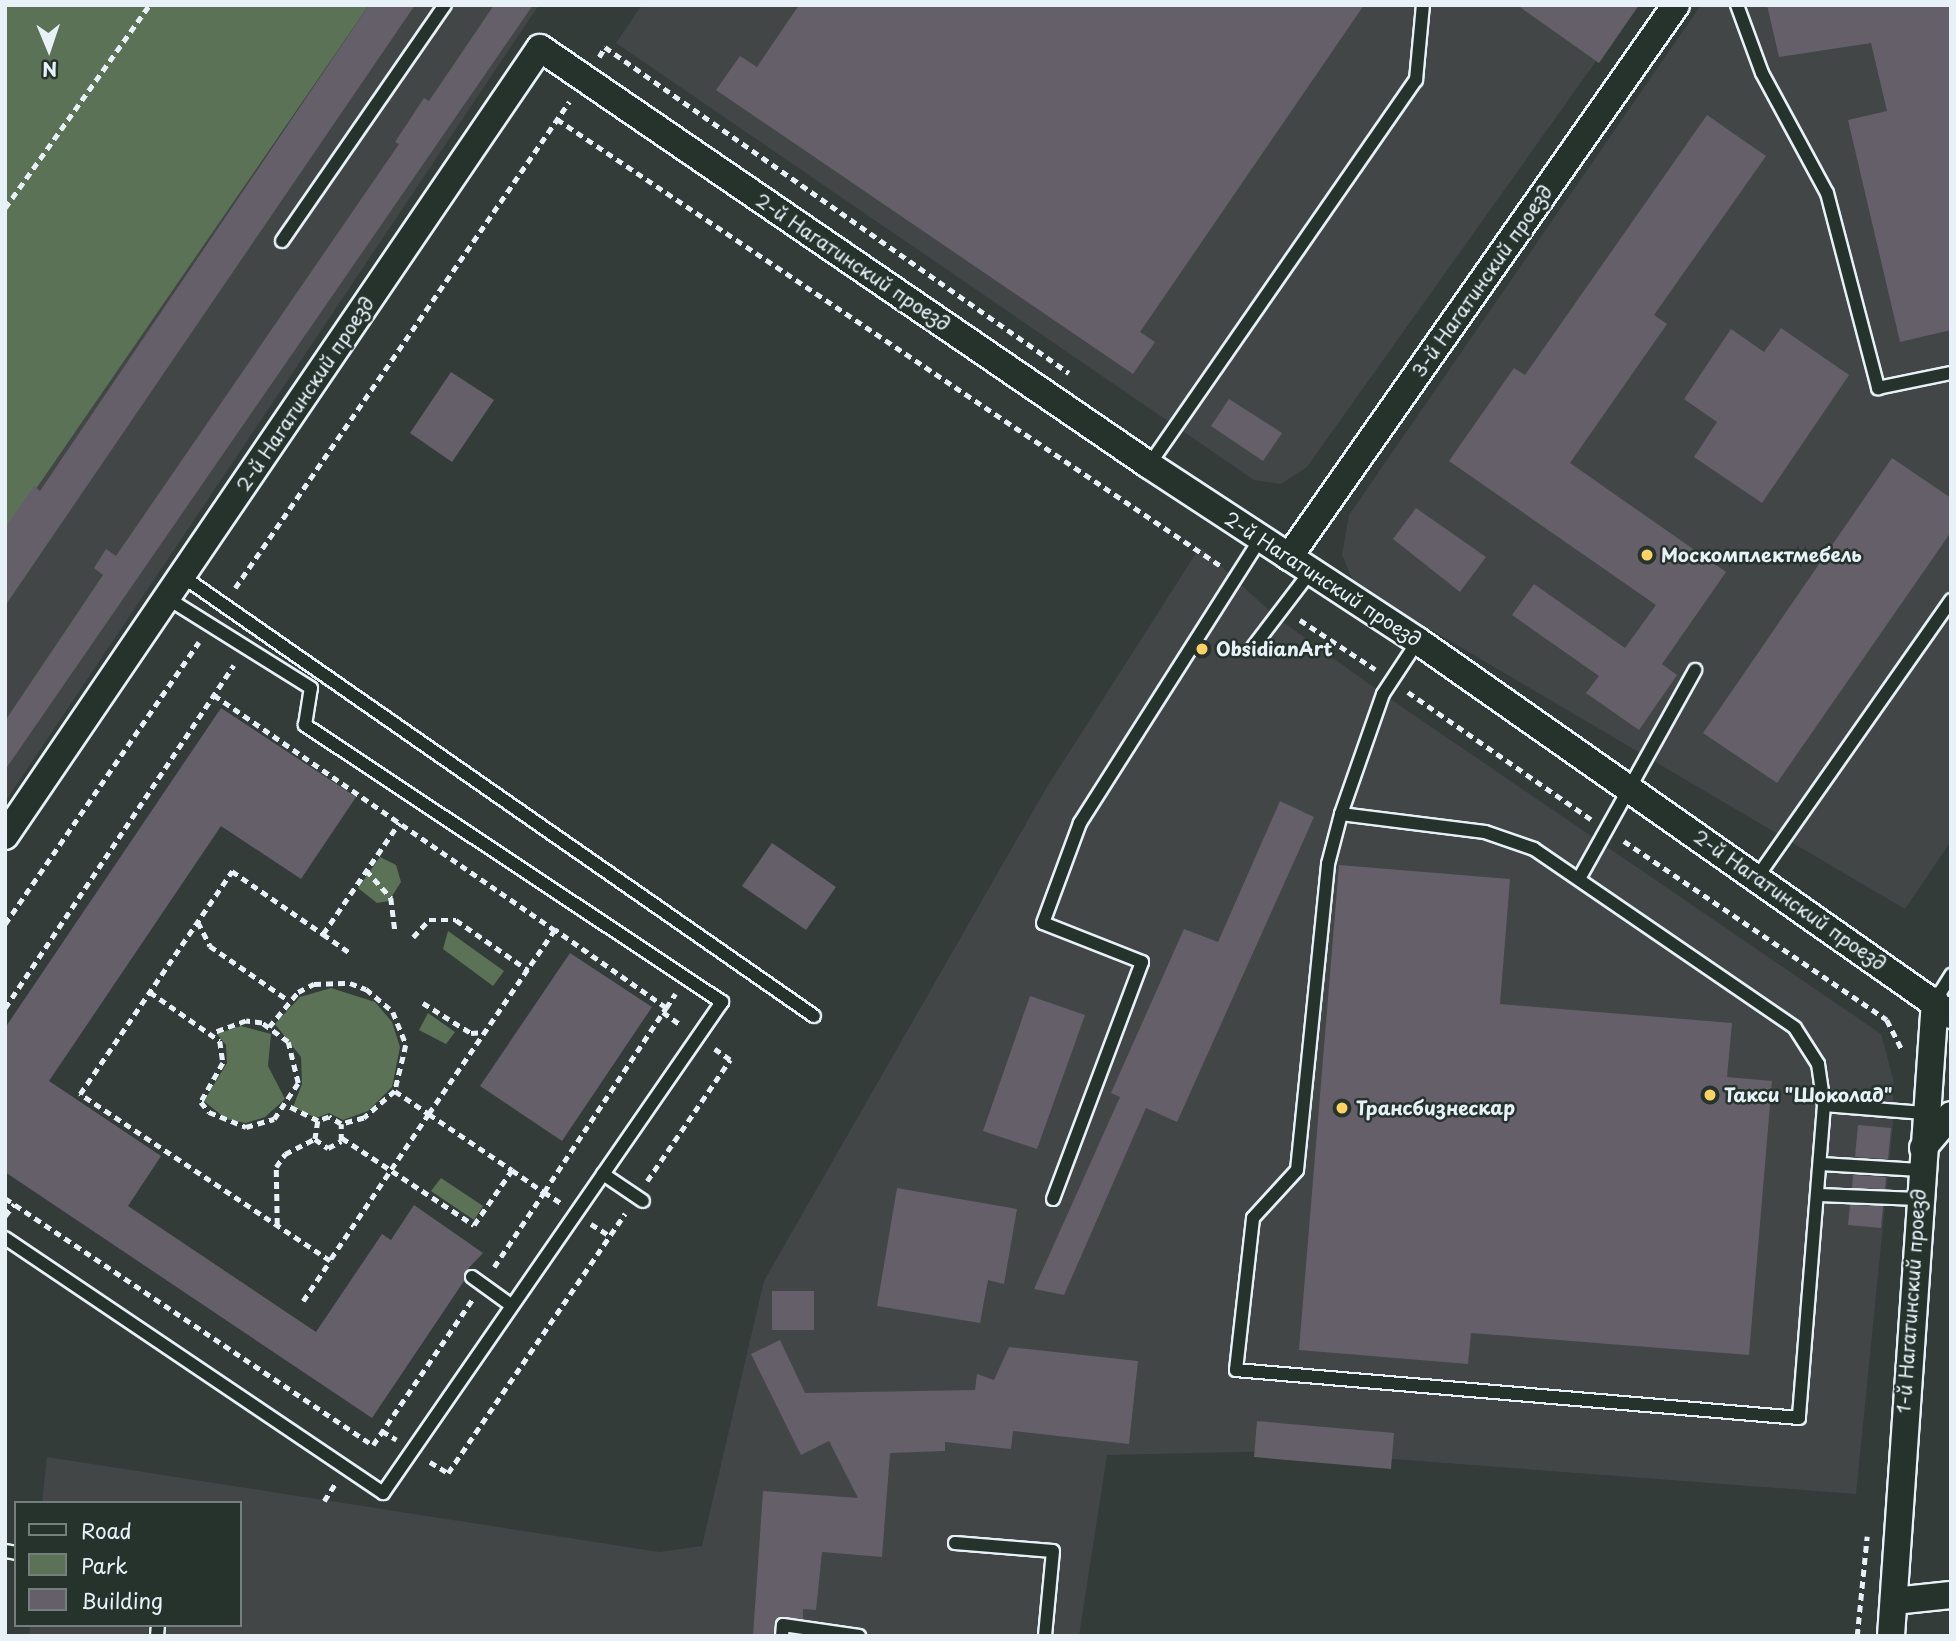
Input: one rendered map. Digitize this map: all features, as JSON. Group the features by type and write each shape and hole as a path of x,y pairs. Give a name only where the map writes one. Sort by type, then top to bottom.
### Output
{"street":[{"name":"3-й Нагатинский проезд","path":"1300,564 1676,5"},
{"name":"2-й Нагатинский проезд","path":"5,836 540,48 1149,464 1418,641 1758,876 1943,1008"},
{"name":"1-й Нагатинский проезд","path":"1891,1636 1924,1113 1943,1008"},
{"path":"1921,1159 1951,1115"},
{"path":"1894,1601 1951,1595"}],"lane":[{"path":"282,241 445,5"},
{"path":"1149,464 1416,80 1423,5"},
{"path":"1737,5 1762,73 1827,193 1878,388 1951,373"},
{"path":"1053,1199 1142,962 1043,923 1080,823 1261,538"},
{"path":"1253,647 1282,608 1300,564"},
{"path":"182,576 814,1016"},
{"path":"5,1238 383,1493 722,1002 305,725 311,688 167,598"},
{"path":"1758,876 1951,600"},
{"path":"1341,814 1485,832 1534,849 1580,877 1795,1028 1818,1064 1825,1105 1799,1418 1236,1370 1253,1217 1297,1170 1328,864 1341,814 1392,680 1418,641"},
{"path":"1580,877 1633,789 1695,670"},
{"path":"1943,1008 1951,975"},
{"path":"1825,1105 1924,1113"},
{"path":"1821,1164 1921,1159"},
{"path":"603,1174 640,1199"},
{"path":"1819,1195 1917,1199"},
{"path":"477,1281 512,1306"},
{"path":"955,1543 1053,1551 1045,1636"},
{"path":"782,1636 783,1625 859,1636"}],"path":[{"path":"5,208 149,5"},
{"path":"224,605 605,47 1083,382"},
{"path":"557,119 1237,577"},
{"path":"1282,608 1392,680 1608,831 1887,1020 1897,1033 1904,1061"},
{"path":"5,924 210,625"},
{"path":"5,1008 246,647"},
{"path":"5,1198 373,1445 477,1281 544,1192 666,1008 214,695"},
{"path":"323,934 399,823"},
{"path":"366,870 391,898 395,930"},
{"path":"330,1261 80,1094 232,871 350,953"},
{"path":"412,937 429,919 456,920 528,970"},
{"path":"198,921 210,946 288,1000"},
{"path":"303,1301 555,930"},
{"path":"269,1027 288,1000 332,982 366,989 381,999 402,1027 406,1045 395,1091 372,1113 341,1124 329,1117 318,1121 287,1106"},
{"path":"150,992 220,1041 223,1063 201,1102 209,1112 246,1127 274,1119 287,1106 298,1069 288,1042 269,1027 246,1021 212,1033"},
{"path":"423,1003 471,1033 485,1032"},
{"path":"382,1431 448,1473 610,1236 640,1199 730,1060 663,1012"},
{"path":"395,1091 610,1236"},
{"path":"315,1139 318,1121"},
{"path":"341,1124 342,1138"},
{"path":"315,1139 328,1148 342,1138"},
{"path":"342,1138 392,1168 474,1225 512,1170"},
{"path":"277,1225 276,1167 285,1154 315,1139"},
{"path":"5,1216 14,1204"},
{"path":"1857,1636 1867,1527"}],"shaded area":[{"path":"369,5 539,5 5,802 5,534"},
{"path":"642,5 1636,5 1307,467 1281,484 1254,480 616,43"},
{"path":"1701,5 1951,5 1951,841 1905,909 1355,585 1342,555 1349,515"},
{"path":"1200,547 1276,617 1383,694 1881,1034 1893,1079 1893,1125 1856,1494 1286,1451 1107,1455 1079,1636 29,1636 30,1627 242,1627 242,1501 42,1501 47,1457 659,1552 702,1546 764,1281 1047,787"}],"green space":[{"path":"5,5 369,5 5,534"},
{"path":"380,857 396,865 401,882 389,901 377,903 358,888"},
{"path":"448,931 504,971 493,986 443,949"},
{"path":"331,988 375,1002 392,1022 400,1047 392,1087 368,1111 343,1120 329,1113 316,1118 293,1107 302,1084 301,1057 275,1024 300,997"},
{"path":"428,1013 455,1032 446,1044 419,1030"},
{"path":"241,1026 271,1034 268,1066 285,1099 265,1117 246,1123 226,1119 204,1101 227,1063 226,1045 217,1034"},
{"path":"441,1178 483,1206 474,1220 431,1191"}],"building":[{"path":"369,5 415,5 5,606 5,528 34,486 40,491"},
{"path":"494,5 533,5 5,770 5,721 103,575 94,568 106,549 116,556 399,144 395,142 424,98 429,101"},
{"path":"799,5 1364,5 1140,332 1155,342 1133,374 716,90 740,56 757,67"},
{"path":"1517,5 1639,5 1599,63"},
{"path":"1767,5 1951,5 1951,330 1900,342 1848,120 1887,111 1871,43 1779,57"},
{"path":"1707,115 1766,156 1654,315 1667,324 1570,463 1726,572 1662,664 1677,675 1639,730 1586,693 1599,676 1512,615 1534,584 1625,648 1656,605 1449,461 1514,368 1525,375"},
{"path":"1781,328 1849,375 1762,503 1694,457 1717,422 1684,399 1731,329 1764,352"},
{"path":"451,372 494,400 452,462 410,433"},
{"path":"1229,399 1282,433 1263,461 1211,426"},
{"path":"1892,458 1951,498 1951,532 1777,783 1703,733"},
{"path":"1416,508 1486,557 1460,592 1393,539"},
{"path":"221,708 356,797 301,879 221,826 49,1081 161,1156 128,1206 316,1332 382,1234 391,1240 414,1205 483,1253 465,1272 464,1281 372,1418 5,1172 5,1028"},
{"path":"1280,801 1314,817 1177,1122 1146,1108 1064,1295 1034,1289 1120,1097 1111,1093 1184,929 1218,942"},
{"path":"772,843 836,887 806,930 742,886"},
{"path":"1339,865 1510,879 1500,1004 1732,1023 1727,1077 1772,1081 1749,1355 1471,1333 1468,1364 1299,1350"},
{"path":"570,953 652,1007 562,1141 480,1086"},
{"path":"1030,996 1085,1015 1037,1149 983,1131"},
{"path":"1858,1125 1891,1128 1888,1159 1855,1157"},
{"path":"1853,1175 1886,1177 1885,1189 1852,1188"},
{"path":"897,1188 1017,1209 1004,1284 988,1280 980,1323 877,1306"},
{"path":"1850,1205 1883,1206 1881,1228 1848,1225"},
{"path":"772,1291 814,1291 814,1330 772,1330"},
{"path":"780,1340 805,1393 975,1390 977,1374 994,1380 1009,1347 1138,1361 1129,1444 1013,1431 1011,1449 945,1442 945,1451 890,1453 882,1557 822,1552 816,1610 803,1609 803,1619 779,1617 773,1636 753,1636 763,1491 858,1498 829,1441 801,1455 751,1354"},
{"path":"1257,1421 1394,1433 1391,1469 1254,1457"}],"place":[{"name":"Москомплектмебель","path":"1647,555"},
{"name":"ObsidianArt","path":"1202,649"},
{"name":"Такси \"Шоколад\"","path":"1710,1095"},
{"name":"Трансбизнескар","path":"1342,1108"}]}
